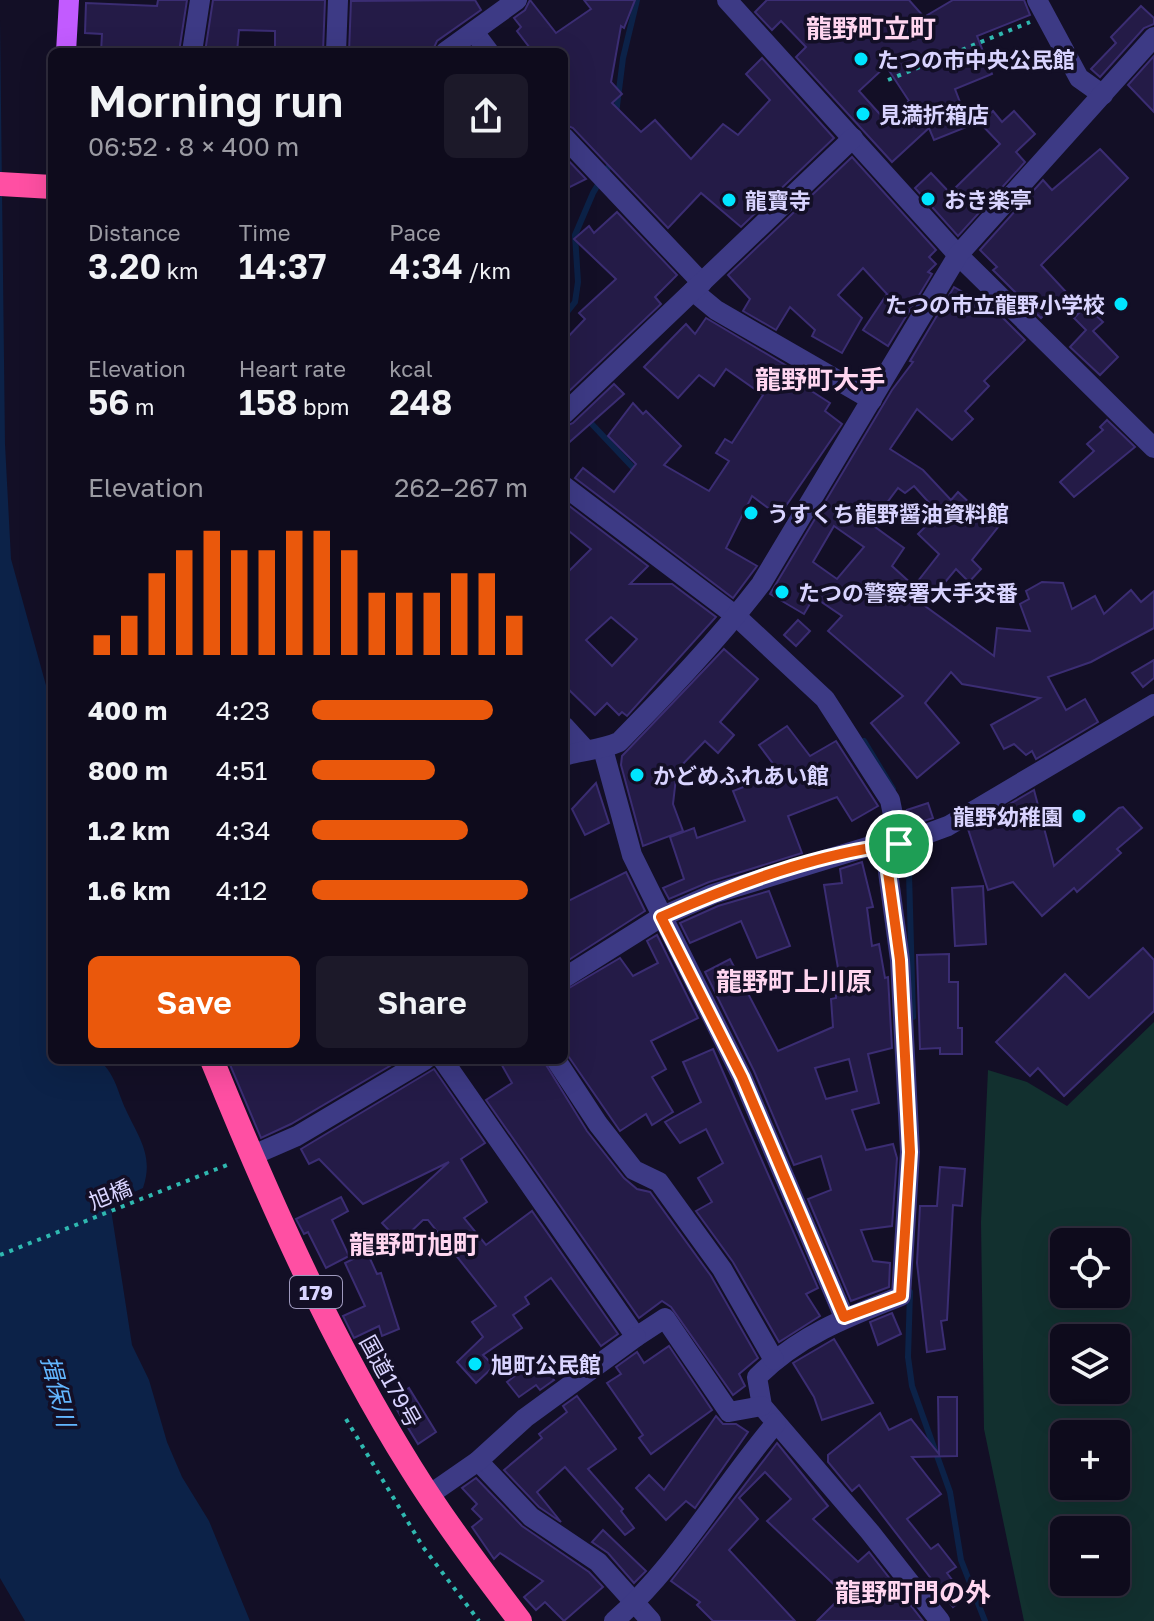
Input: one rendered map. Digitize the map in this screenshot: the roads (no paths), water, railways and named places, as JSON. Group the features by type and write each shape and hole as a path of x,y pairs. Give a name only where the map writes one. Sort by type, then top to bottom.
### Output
{"highway":[{"path":"11,184 48,187"},
{"name":"国道179号","path":"213,1064 242,1159 345,1352 429,1495 520,1621"}],"main road":[{"path":"66,48 69,0"}],"street":[{"path":"193,48 200,0"},
{"path":"336,48 338,0"},
{"path":"451,48 517,0"},
{"path":"727,0 958,255 1154,448"},
{"path":"1041,8 1079,78 1103,95"},
{"path":"474,32 486,48"},
{"path":"568,755 619,742 700,660 740,611 761,584 958,255 1154,37"},
{"path":"568,410 853,138"},
{"path":"568,142 697,287 728,317 872,400"},
{"path":"568,489 740,611 825,699 890,800 899,844 888,872 900,960 910,1152 901,1296 844,1317 802,1339 757,1377 762,1406 870,1532 940,1621"},
{"path":"568,975 661,917 713,894 867,847 899,844 948,826 1154,704"},
{"path":"568,729 594,749 632,855 742,1077 844,1317"},
{"path":"242,1159 297,1136 418,1064"},
{"path":"446,1064 636,1337"},
{"path":"559,1064 598,1124 634,1170 659,1182 722,1269 774,1360"},
{"path":"429,1495 478,1461 525,1418 665,1318 729,1412 762,1406"},
{"path":"614,1621 636,1602 776,1423"},
{"path":"478,1461 531,1517 598,1562 651,1621"}],"water":[{"name":"揖保川","path":"0,20 5,444 11,559 48,693 48,1064 103,1064 113,1077 144,1148 147,1166 143,1188 110,1203 132,1345 149,1380 167,1442 182,1477 209,1521 250,1621 25,1621 0,1578"}],"waterway":[{"path":"616,114 623,58 637,0"},
{"path":"568,311 575,302 578,282 575,235 593,193 612,161"},
{"path":"588,420 638,473"},
{"path":"864,741 893,789"},
{"path":"903,815 916,852 909,873 913,1017"},
{"path":"910,1292 908,1357 912,1386 950,1492 961,1560 985,1621"}],"place":[{"name":"たつの市中央公民館","path":"861,59"},
{"name":"見満折箱店","path":"863,114"},
{"name":"おき楽亭","path":"928,199"},
{"name":"龍寶寺","path":"729,200"},
{"name":"たつの市立龍野小学校","path":"1121,304"},
{"name":"うすくち龍野醤油資料館","path":"751,513"},
{"name":"たつの警察署大手交番","path":"782,592"},
{"name":"かどめふれあい館","path":"637,775"},
{"name":"龍野幼稚園","path":"1079,816"},
{"name":"旭町公民館","path":"475,1364"}],"district":[{"name":"龍野町立町","path":"871,28"},
{"name":"龍野町大手","path":"820,379"},
{"name":"龍野町上川原","path":"794,981"},
{"name":"龍野町旭町","path":"414,1244"},
{"name":"龍野町門の外","path":"913,1592"}]}
